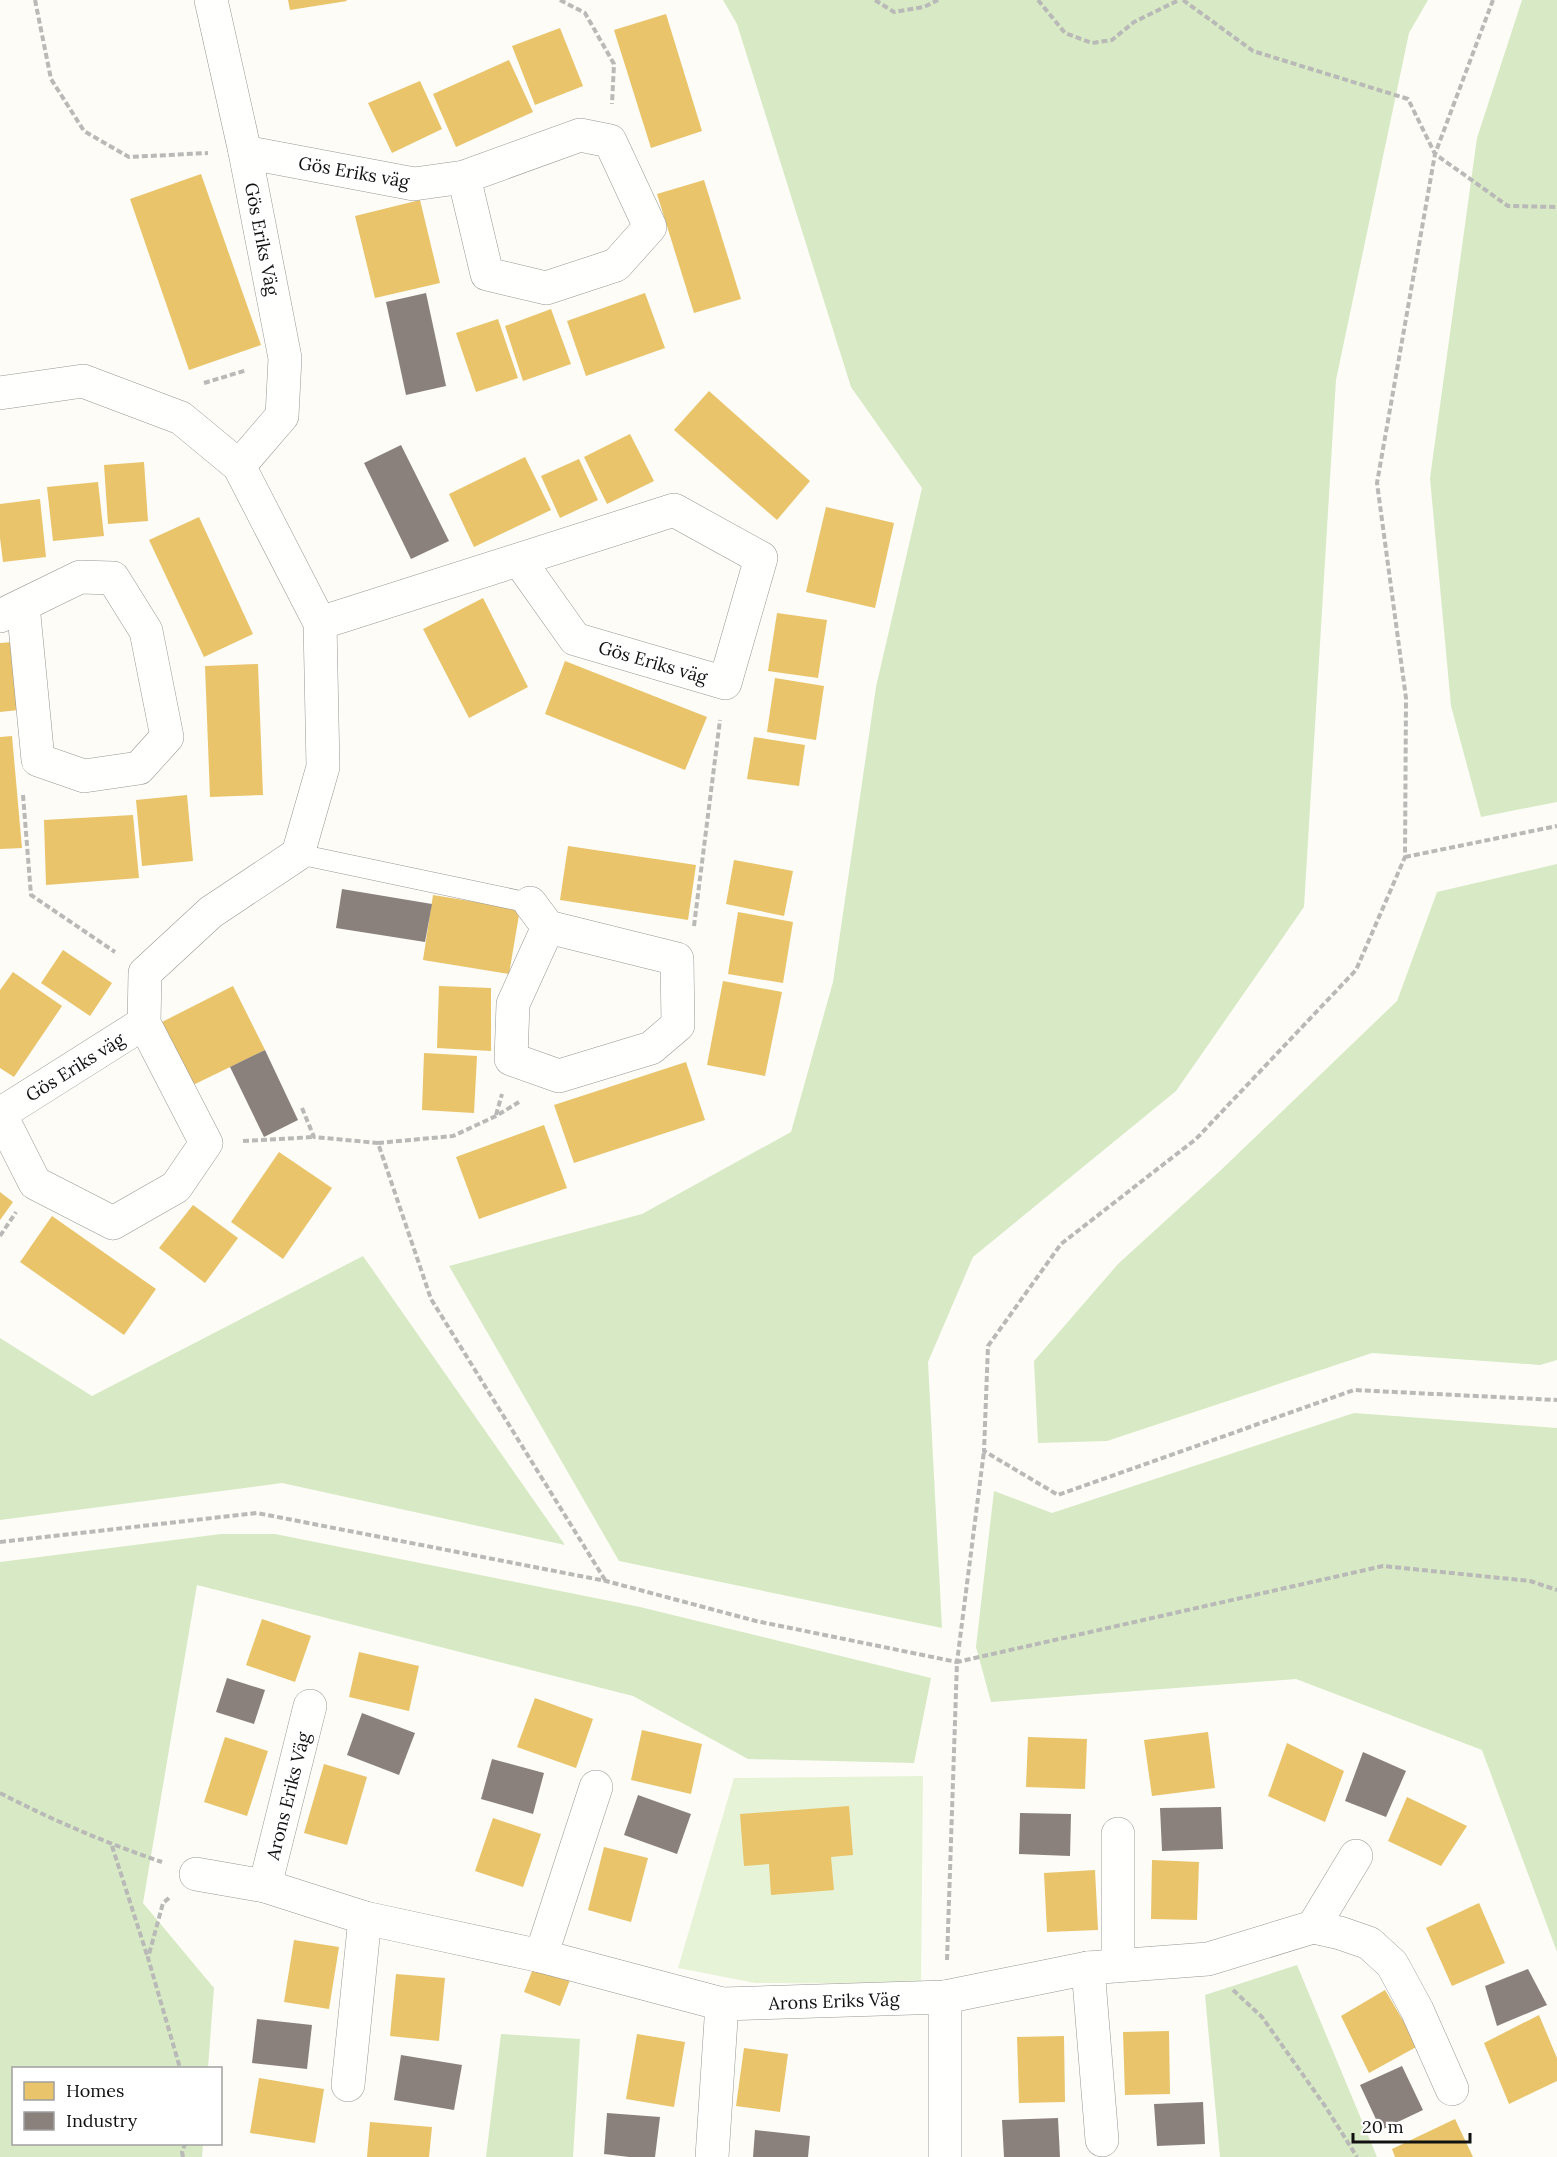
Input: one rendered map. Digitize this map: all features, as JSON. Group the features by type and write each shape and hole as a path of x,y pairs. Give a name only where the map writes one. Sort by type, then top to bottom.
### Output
{"street":[{"name":"Gös Eriks Väg","path":"211,0 245,152 285,358 282,416 239,466"},
{"name":"Gös Eriks väg","path":"245,152 414,184 464,177 580,135 610,141"},
{"path":"464,177 487,274 546,288 616,265 650,227 610,141"},
{"path":"0,393 83,381 181,418 239,466 320,623 323,767 298,854 211,912 146,973"},
{"name":"Gös Eriks väg","path":"320,623 674,510 761,558 725,683 575,639 519,560"},
{"path":"80,577 113,578 146,631 168,737 139,768 84,776 38,760 11,610 80,577"},
{"path":"539,915 677,959 678,1025 651,1048 559,1076 511,1059 513,1004 539,915"},
{"name":"Gös Eriks väg","path":"144,1023 0,1114 35,1182 113,1223 176,1186 206,1143 144,1023 146,973"},
{"name":"Arons Eriks Väg","path":"265,1886 310,1706"},
{"path":"541,1956 596,1787"},
{"path":"1102,2140 1103,1967 1118,1834"},
{"path":"1313,1927 1356,1856"},
{"name":"Arons Eriks Väg","path":"196,1874 265,1886 365,1918 541,1956 722,2004 945,1998 1103,1967 1208,1959 1313,1927 1369,1943 1392,1964 1417,2010 1452,2089"},
{"path":"348,2085 365,1918"},
{"path":"945,1998 945,2157"},
{"path":"712,2157 722,2004"}],"lane":[{"path":"298,854 539,915"}],"path":[{"path":"35,0 51,79 84,131 129,157 245,152"},
{"path":"560,0 585,13 614,64 610,141"},
{"path":"875,0 894,12 924,7 938,0"},
{"path":"1038,0 1065,33 1092,43 1113,40 1134,22 1181,0 1253,51 1408,99 1435,154 1508,206 1557,207"},
{"path":"945,1998 957,1662 984,1452 988,1346 1061,1244 1196,1139 1356,970 1405,857 1406,698 1377,483 1435,154 1493,0"},
{"path":"677,959 694,929 725,683"},
{"path":"37,756 23,788 31,895 146,973"},
{"path":"1405,857 1557,826"},
{"path":"206,1143 314,1137 378,1143 453,1136 496,1116 559,1076"},
{"path":"302,1108 314,1137"},
{"path":"378,1143 431,1299 606,1581"},
{"path":"984,1452 1058,1495 1354,1390 1557,1400"},
{"path":"0,1542 256,1513 606,1581 756,1621 957,1662 1383,1566 1530,1581 1557,1590"},
{"path":"0,1793 39,1814 112,1846 196,1874"},
{"path":"112,1846 180,2067"},
{"path":"148,1958 163,1903 196,1874"},
{"path":"1208,1959 1213,1971 1262,2017 1325,2106 1357,2157"}],"green space":[{"path":"723,0 1428,0 1409,33 1336,380 1304,907 1176,1091 973,1257 928,1362 942,1628 619,1561 449,1266 642,1214 791,1132 833,982 876,687 922,488 851,387 737,24"},
{"path":"1522,0 1557,0 1557,802 1481,817 1451,706 1430,478 1477,138"},
{"path":"1557,864 1557,1360 1540,1365 1372,1353 1107,1441 1038,1443 1034,1361 1118,1264 1221,1170 1397,1001 1437,892"},
{"path":"363,1256 565,1545 282,1483 0,1520 0,1338 92,1396"},
{"path":"1354,1413 1557,1428 1557,1952 1482,1750 1296,1679 991,1702 976,1647 994,1491 1052,1513"},
{"path":"221,1534 275,1534 640,1607 931,1678 914,1763 748,1759 633,1696 197,1585 143,1903 214,1988 208,2067 12,2067 12,2145 203,2145 202,2157 0,2157 0,1562"},
{"path":"923,1776 921,1984 755,1983 678,1968 734,1778"},
{"path":"1297,1965 1377,2157 1220,2157 1205,1995"},
{"path":"501,2034 580,2039 573,2157 486,2157"}],"building: Homes":[{"path":"288,0 346,0 347,1 290,10"},
{"path":"666,14 702,131 651,148 614,30"},
{"path":"560,28 583,86 535,105 512,46"},
{"path":"509,60 533,112 456,147 433,94"},
{"path":"420,81 442,129 392,153 368,103"},
{"path":"201,174 261,345 189,370 130,199"},
{"path":"704,180 741,299 694,313 657,194"},
{"path":"420,200 440,283 375,298 355,216"},
{"path":"645,293 665,348 586,376 567,321"},
{"path":"551,309 571,364 523,381 505,326"},
{"path":"498,319 518,378 476,392 456,333"},
{"path":"709,391 810,481 777,520 674,430"},
{"path":"630,434 654,481 607,504 584,457"},
{"path":"525,457 551,510 474,547 449,494"},
{"path":"579,459 598,500 560,518 541,476"},
{"path":"144,462 148,521 108,524 104,465"},
{"path":"98,482 104,536 53,541 47,487"},
{"path":"40,499 46,557 3,562 0,504"},
{"path":"826,507 894,523 875,608 806,592"},
{"path":"199,517 253,634 204,657 149,540"},
{"path":"483,598 528,687 469,718 423,629"},
{"path":"777,613 827,620 818,678 768,671"},
{"path":"14,642 19,710 0,712 0,643"},
{"path":"565,661 707,717 685,770 545,714"},
{"path":"258,664 263,795 210,797 205,666"},
{"path":"775,678 824,686 816,740 767,732"},
{"path":"12,736 22,848 0,849 0,737"},
{"path":"754,737 805,745 799,786 747,779"},
{"path":"187,795 193,861 142,866 136,800"},
{"path":"133,815 139,878 46,885 44,820"},
{"path":"568,846 696,865 688,920 560,900"},
{"path":"734,860 793,871 784,916 726,904"},
{"path":"433,895 520,909 509,974 423,960"},
{"path":"738,912 793,922 783,983 728,974"},
{"path":"63,950 112,983 90,1016 41,983"},
{"path":"13,972 62,1006 14,1077 0,1068 0,990"},
{"path":"723,981 782,992 765,1076 707,1065"},
{"path":"233,986 265,1050 193,1085 162,1022"},
{"path":"439,986 491,988 491,1051 437,1048"},
{"path":"424,1053 477,1056 474,1113 422,1110"},
{"path":"686,1062 705,1120 574,1163 554,1105"},
{"path":"544,1125 567,1188 479,1219 456,1157"},
{"path":"279,1152 332,1188 283,1259 231,1222"},
{"path":"0,1192 13,1202 0,1220"},
{"path":"193,1205 238,1238 205,1283 159,1248"},
{"path":"52,1216 156,1289 124,1335 20,1262"},
{"path":"262,1619 311,1636 295,1682 246,1665"},
{"path":"359,1652 419,1666 409,1711 349,1697"},
{"path":"535,1698 593,1719 576,1768 517,1747"},
{"path":"642,1730 702,1744 691,1794 631,1780"},
{"path":"1208,1732 1215,1788 1152,1796 1144,1740"},
{"path":"225,1737 268,1751 247,1816 204,1802"},
{"path":"1028,1737 1087,1739 1085,1789 1026,1787"},
{"path":"1287,1743 1344,1771 1325,1822 1268,1796"},
{"path":"324,1764 367,1777 347,1845 304,1833"},
{"path":"1407,1797 1467,1826 1441,1866 1388,1841"},
{"path":"849,1806 853,1855 831,1857 834,1890 771,1895 769,1864 744,1866 740,1814"},
{"path":"493,1818 541,1834 523,1887 475,1871"},
{"path":"604,1847 648,1858 631,1922 588,1910"},
{"path":"1152,1860 1199,1862 1197,1920 1151,1919"},
{"path":"1095,1870 1098,1930 1047,1932 1044,1873"},
{"path":"1479,1903 1505,1963 1452,1986 1426,1928"},
{"path":"294,1940 339,1947 329,2009 284,2002"},
{"path":"534,1966 570,1980 560,2006 524,1992"},
{"path":"396,1974 445,1978 439,2041 390,2036"},
{"path":"1385,1990 1418,2046 1369,2073 1341,2016"},
{"path":"1539,2015 1557,2058 1557,2081 1509,2104 1484,2043"},
{"path":"1169,2031 1170,2094 1125,2095 1123,2032"},
{"path":"637,2034 685,2042 674,2107 626,2099"},
{"path":"1064,2036 1065,2102 1019,2103 1017,2037"},
{"path":"744,2048 788,2054 780,2112 736,2106"},
{"path":"259,2078 324,2089 315,2143 250,2133"},
{"path":"1455,2119 1473,2157 1395,2157 1392,2149"},
{"path":"370,2122 432,2127 429,2157 367,2157"}],"building: Industry":[{"path":"426,293 446,386 406,395 386,302"},
{"path":"401,445 449,541 411,559 364,463"},
{"path":"342,889 432,904 425,942 336,928"},
{"path":"265,1050 298,1120 264,1137 230,1067"},
{"path":"227,1678 265,1690 254,1724 216,1712"},
{"path":"362,1713 415,1733 399,1775 347,1755"},
{"path":"1363,1752 1406,1771 1386,1817 1345,1801"},
{"path":"492,1759 544,1773 533,1814 481,1799"},
{"path":"638,1795 691,1814 677,1854 624,1835"},
{"path":"1221,1807 1223,1849 1162,1851 1160,1808"},
{"path":"1020,1813 1071,1814 1070,1856 1019,1854"},
{"path":"1528,1969 1547,2005 1497,2026 1485,1986"},
{"path":"257,2019 312,2025 307,2069 252,2063"},
{"path":"401,2055 462,2065 454,2110 394,2100"},
{"path":"1402,2066 1423,2110 1381,2130 1360,2085"},
{"path":"1203,2102 1205,2144 1157,2146 1154,2104"},
{"path":"607,2113 660,2117 655,2157 604,2154"},
{"path":"1058,2118 1060,2157 1004,2157 1002,2120"},
{"path":"755,2130 810,2136 808,2157 753,2157"}]}
